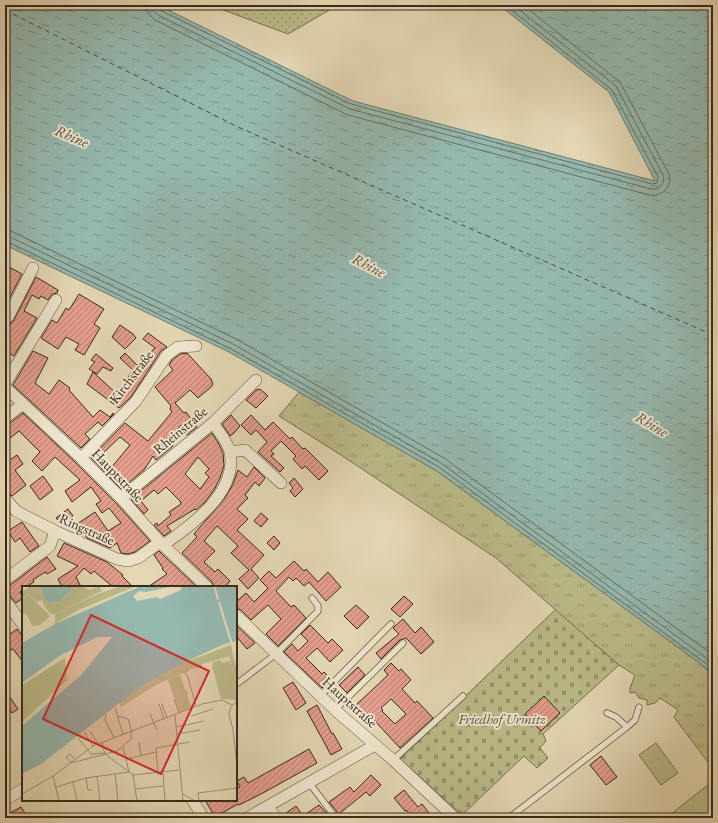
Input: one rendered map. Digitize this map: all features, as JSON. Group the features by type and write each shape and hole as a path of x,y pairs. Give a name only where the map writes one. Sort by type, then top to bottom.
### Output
{"street":[{"path":"5,319 8,317 33,268"},
{"path":"5,385 56,300"},
{"name":"Kirchstraße","path":"81,458 136,401 167,355 178,347 196,346"},
{"name":"Rheinstraße","path":"121,498 213,423 256,380"},
{"name":"Hauptstraße","path":"5,385 121,498 162,543 205,586"},
{"path":"5,418 23,404"},
{"path":"162,543 188,528 214,503 226,485 231,465 230,452 225,440 213,423"},
{"path":"230,452 244,450 281,483"},
{"name":"Ringstraße","path":"5,498 16,511 55,531 117,559 128,561 138,558 162,543"},
{"path":"5,580 50,546 55,531"},
{"path":"5,600 22,624"},
{"name":"Hauptstraße","path":"237,616 335,710 393,760 456,818"},
{"path":"247,818 310,784 375,745"},
{"path":"5,800 22,790"},
{"path":"193,801 204,818"},
{"path":"268,807 276,818"}],"lane":[{"path":"238,683 276,654 318,611 318,606 312,598"},
{"path":"320,696 391,624"},
{"path":"335,710 403,643"},
{"path":"393,760 463,696"},
{"path":"509,818 627,727 635,720 640,707"},
{"path":"607,713 616,717 627,727"},
{"path":"310,784 336,818"}],"green space":[{"path":"210,5 338,5 288,34"},
{"path":"299,392 437,471 701,664 713,676 713,769 674,717 678,710 660,698 655,703 647,705 647,700 639,698 635,692 630,693 630,688 635,675 619,665 496,558 341,455 279,416"},
{"name":"Friedhof Urmitz","path":"556,609 619,665 543,734 546,741 540,748 548,758 537,768 524,756 462,815 400,759"},
{"path":"656,743 678,773 661,785 639,755"},
{"path":"709,784 713,789 713,818 666,818"}],"water":[{"name":"Rhine","path":"5,5 158,5 353,101 655,181 609,92 499,5 713,5 713,674 437,471 229,352 5,245"}],"building":[{"path":"9,267 22,274 5,307 5,269 7,270"},
{"path":"36,277 58,290 57,293 52,294 48,300 41,296 39,299 32,295 24,311 37,318 14,356 5,351 5,333 14,320"},
{"path":"79,294 104,309 94,324 100,328 84,355 75,350 79,344 66,337 58,349 41,338 52,320 57,323 66,308 69,310"},
{"path":"120,325 133,334 136,338 125,349 112,337"},
{"path":"148,333 167,347 161,351 131,397 119,408 87,384 93,372 117,394 133,370 120,358 125,353 137,365 155,348 143,339"},
{"path":"33,351 48,358 35,383 49,394 59,380 70,388 69,390 93,417 100,410 110,417 113,413 114,414 102,426 98,422 85,434 90,439 81,448 13,385"},
{"path":"187,353 211,379 213,384 198,398 190,390 175,403 184,413 186,412 197,427 187,435 181,425 169,440 173,446 156,460 153,456 144,470 121,489 91,458 125,423 148,441 172,412 170,409 171,406 155,387 173,370 169,365 172,360 180,354","holes":["120,437 130,445 111,468 100,456"]},
{"path":"96,354 113,368 111,371 103,367 97,374 89,369 95,362 91,360"},
{"path":"260,389 268,396 256,408 246,400 256,390"},
{"path":"23,413 116,503 150,541 135,552 128,554 121,553 117,543 110,548 87,538 77,524 95,512 108,531 121,523 109,508 102,513 96,504 101,501 91,487 72,502 65,491 80,480 55,457 42,471 32,461 40,452 19,431 10,438 5,431 5,425 9,424"},
{"path":"231,415 240,426 230,436 222,424"},
{"path":"251,415 265,430 273,422 290,439 292,437 303,449 305,448 328,471 319,480 305,466 302,469 293,459 296,456 281,441 271,451 274,454 271,456 284,468 280,472 258,452 267,442 256,430 251,435 241,425"},
{"path":"212,433 223,453 224,466 220,478 214,490 205,502 196,510 195,509 167,526 171,531 164,536 154,525 157,523 158,526 171,515 169,512 181,504 180,501 166,487 158,494 154,490 141,501 148,510 144,514 131,499","holes":["198,457 209,469 205,473 209,477 200,489 185,474"]},
{"path":"17,455 23,464 15,470 26,485 12,496 5,491 5,463"},
{"path":"254,467 265,478 259,486 255,482 245,495 248,498 237,509 248,519 237,530 264,555 251,569 259,578 248,589 239,579 249,570 231,553 238,546 217,526 204,541 215,551 204,562 215,572 218,569 230,581 226,586 214,586 212,582 182,553 197,537 194,534 225,498 233,484 238,470 247,477"},
{"path":"43,476 53,490 40,500 30,486"},
{"path":"294,478 303,489 295,497 290,491 293,488 289,483"},
{"path":"68,509 73,516 62,525 56,518"},
{"path":"261,513 268,519 261,527 254,521"},
{"path":"22,522 39,546 30,552 20,538 15,542 8,531"},
{"path":"274,536 280,543 274,550 267,543"},
{"path":"64,543 107,562 123,575 122,576 132,586 112,586 94,571 91,574 84,568 76,577 80,585 62,586 58,579 78,566 57,556"},
{"path":"159,551 196,586 149,586 167,574 162,569 163,568 154,555"},
{"path":"47,557 56,569 47,574 45,572 33,580 34,582 28,586 22,586 22,590 20,592 22,599 16,603 5,593 5,587 9,586"},
{"path":"294,561 304,571 306,569 318,582 328,572 341,587 326,601 309,582 304,586 296,578 293,581 289,577 276,591 291,607 294,605 306,618 278,646 266,634 281,619 268,605 251,620 241,610 237,608 237,601 246,593 254,602 268,588 260,580 269,571 276,578"},
{"path":"404,596 413,604 400,617 391,609"},
{"path":"356,605 369,617 357,629 344,616"},
{"path":"403,619 415,633 421,627 434,642 421,654 406,638 400,640 381,659 376,653 399,634 393,628"},
{"path":"310,625 328,643 332,639 343,650 330,662 317,648 306,658 322,674 324,672 331,679 322,688 284,652 292,644 298,651 308,641 301,634"},
{"path":"237,626 255,643 247,649 237,637"},
{"path":"17,629 22,636 22,661 13,649 9,651 5,645 5,638"},
{"path":"391,663 399,671 401,669 411,680 402,689 415,703 417,701 433,718 400,748 373,719 371,721 356,705 388,675 384,670","holes":["391,699 406,714 395,724 382,711 383,710 381,708"]},
{"path":"358,667 365,675 347,693 339,685"},
{"path":"293,682 306,703 296,710 283,688"},
{"path":"5,690 18,709 12,713 5,702"},
{"path":"544,696 560,713 541,731 525,714"},
{"path":"317,705 332,734 333,733 342,749 331,755 307,711"},
{"path":"309,749 317,763 263,793 239,805 238,804 215,817 206,801 237,801 237,788 240,787 237,781 244,777 248,783"},
{"path":"601,756 617,777 606,785 590,765"},
{"path":"371,775 381,785 370,796 366,792 339,814 329,802 350,787 354,792"},
{"path":"404,790 418,807 422,804 433,818 413,818 406,810 405,811 394,798"},
{"path":"319,805 331,818 283,818 282,816 296,806 303,816"},
{"path":"21,807 28,818 13,818 10,813"}],"ferry route":[{"path":"5,10 238,127 713,335"}]}
